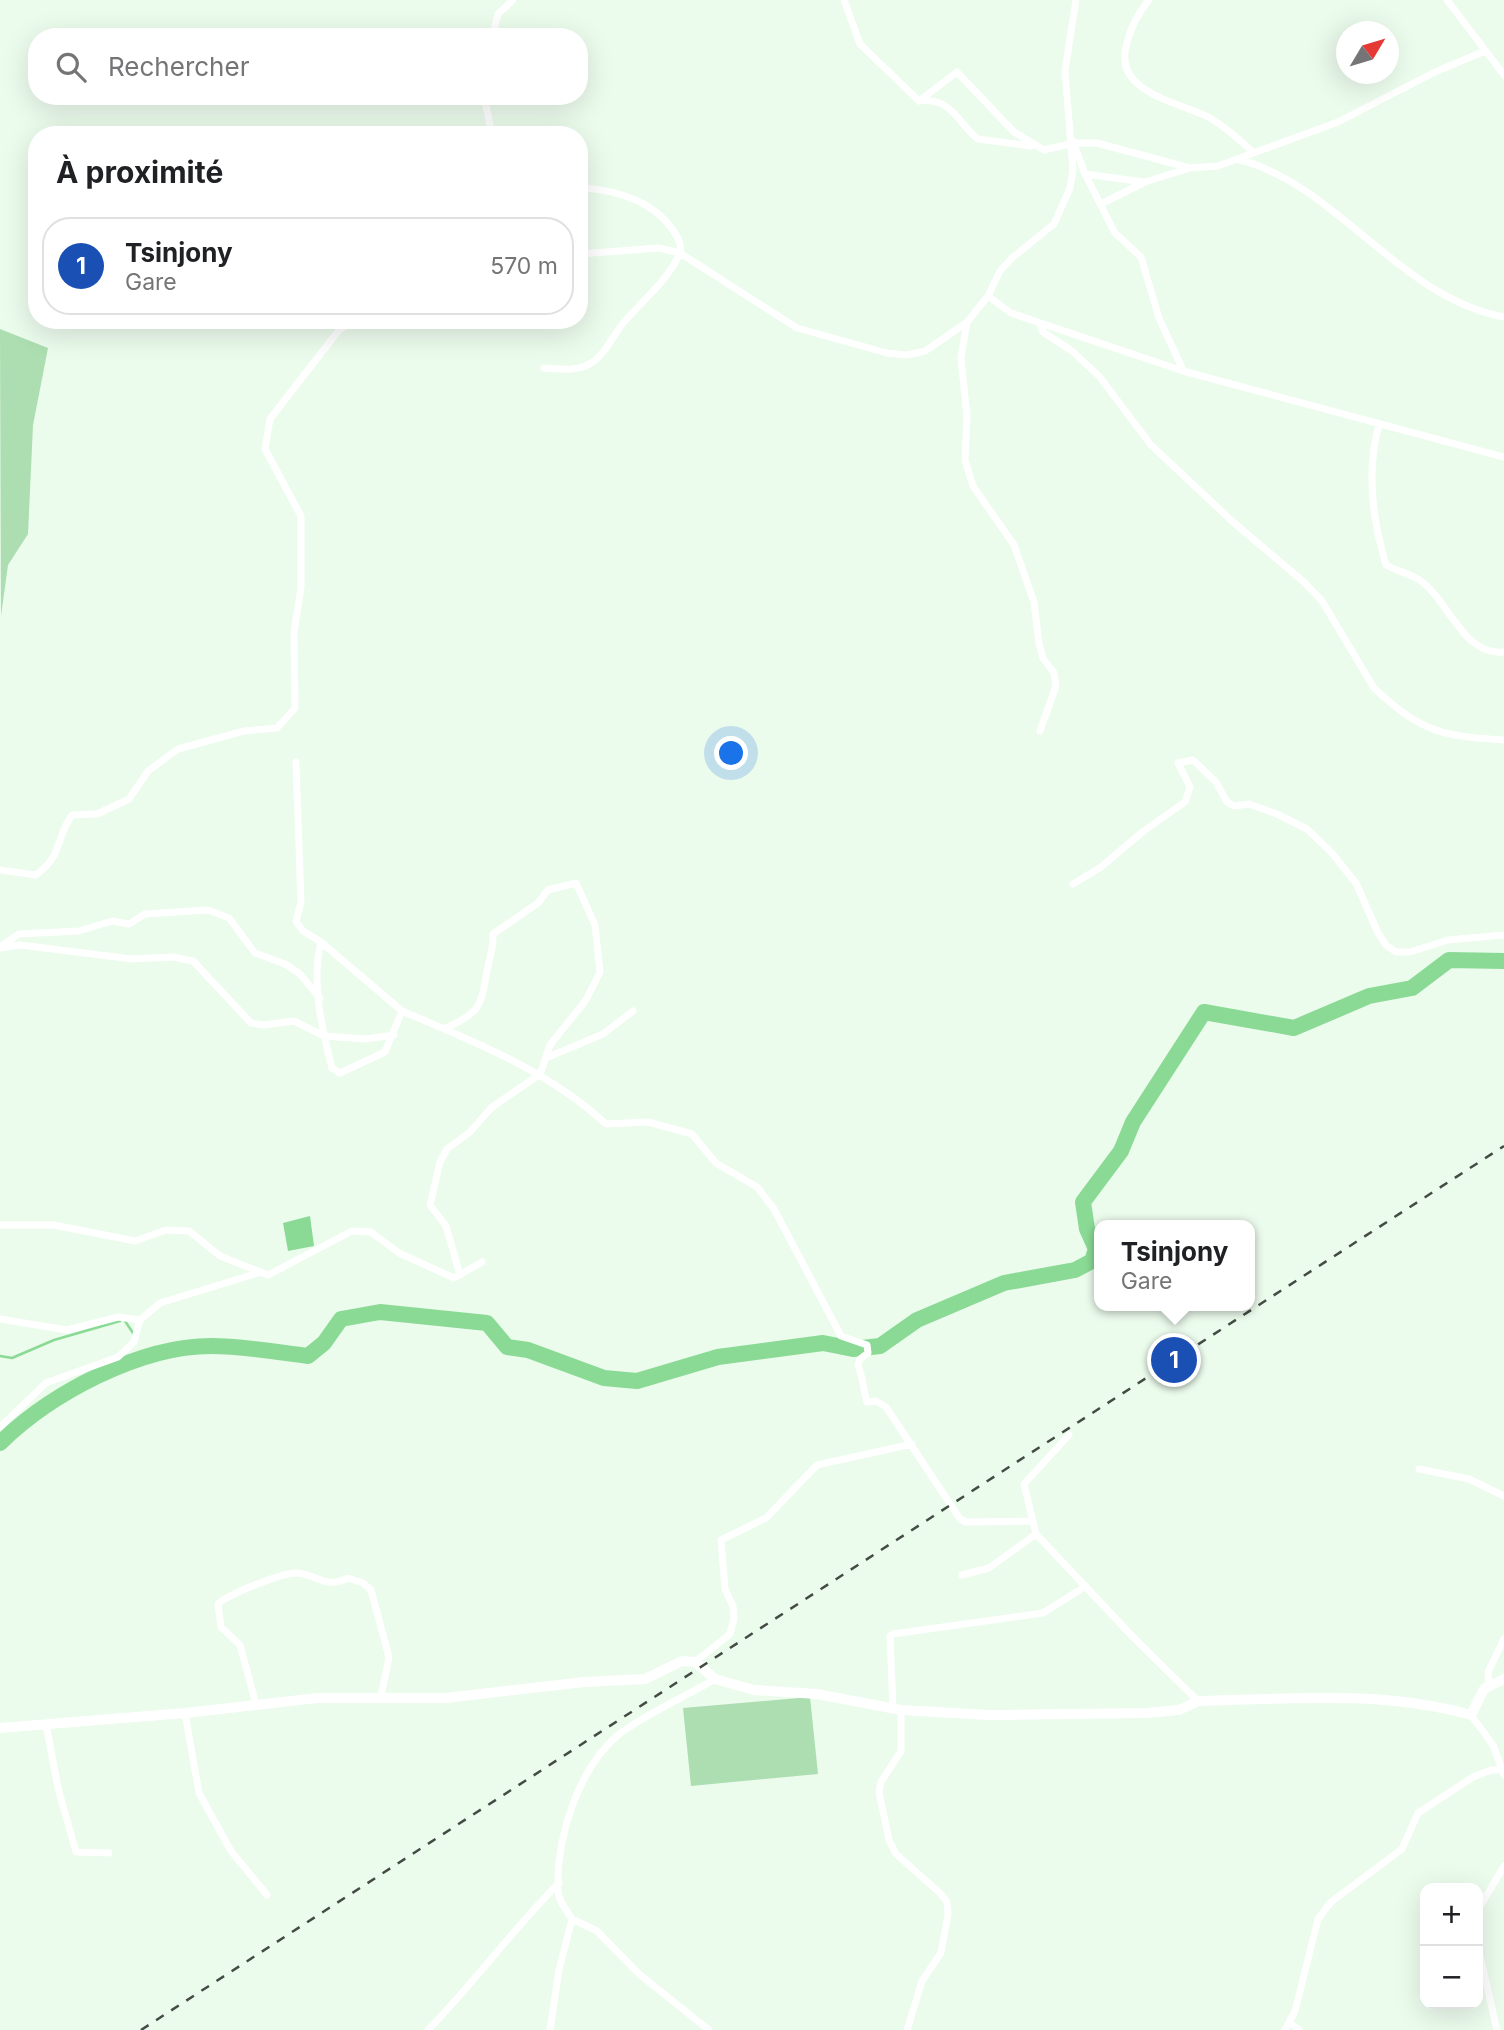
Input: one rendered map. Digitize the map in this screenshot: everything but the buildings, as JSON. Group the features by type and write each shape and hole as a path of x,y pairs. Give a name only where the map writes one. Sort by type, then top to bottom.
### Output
{"street":[{"path":"494,28 498,14 513,0"},
{"path":"844,0 860,44 919,101"},
{"path":"588,253 659,248 680,253 797,328 887,353 907,355 925,351 967,322 988,296 1000,271 1012,258 1042,237 1062,211 1073,170 1065,71 1076,0"},
{"path":"1149,0 1132,25 1125,50 1125,65 1132,78 1145,90 1213,120 1253,152"},
{"path":"1447,0 1504,75"},
{"path":"919,101 928,100 952,110 978,139 1034,146 1044,150 1071,145 1113,146 1190,168 1203,169 1338,122 1435,72 1485,51"},
{"path":"919,101 952,74 961,74 1005,124 1034,146"},
{"path":"486,105 490,126"},
{"path":"1071,145 1115,233 1140,257 1158,318 1183,371"},
{"path":"1235,159 1261,165 1291,182 1434,290 1483,314 1504,317"},
{"path":"1101,204 1145,182 1190,168"},
{"path":"1085,174 1145,182"},
{"path":"544,368 570,370 593,363 624,322 656,290 680,253 680,242 667,218 648,205 625,196 588,190"},
{"path":"988,296 1011,313 1183,371 1504,457"},
{"path":"967,322 961,358 967,416 965,460 973,486 1014,545 1034,602 1038,644 1043,658 1054,673 1056,686 1040,731"},
{"path":"1039,323 1043,332 1072,351 1099,376 1151,445 1322,601 1361,669 1386,699 1407,718 1436,732 1504,740"},
{"path":"0,870 36,875 54,862 64,827 72,815 97,814 129,799 148,771 178,749 244,731 277,728 296,708 294,632 300,588 301,516 265,449 270,419 341,329"},
{"path":"1379,425 1373,447 1372,475 1376,533 1386,565 1421,581 1472,641 1493,653 1504,652"},
{"path":"1073,884 1101,867 1145,830 1185,802 1189,787 1178,763 1193,760 1216,782 1227,802 1234,806 1249,804 1277,814 1307,830 1331,852 1356,883 1382,939 1396,952 1410,952 1448,940 1504,935"},
{"path":"296,762 301,903 296,920 303,931 321,942 402,1012 540,1074 582,1101 606,1124 648,1122 692,1134 716,1163 757,1187 774,1209 841,1336 867,1348 858,1365 864,1377 867,1402 876,1402 886,1408 960,1519 967,1522 1032,1521"},
{"path":"444,1029 474,1013 481,1004 494,945 493,934 538,904 548,890 576,883 595,925 600,972 586,1000 551,1045 540,1074 481,1116 470,1132 447,1149 440,1162 430,1205 446,1226 460,1275"},
{"path":"0,948 19,934 79,931 111,921 129,924 145,914 208,910 229,918 254,953 285,964 300,975 321,999"},
{"path":"321,942 317,957 324,1036 332,1068 340,1073 385,1052 402,1012"},
{"path":"0,948 20,944 118,958 172,957 193,961 251,1023 264,1026 294,1021 324,1036 365,1039 394,1035"},
{"path":"545,1059 603,1034 633,1011"},
{"path":"0,1225 54,1225 135,1241 166,1230 189,1231 220,1256 268,1275 352,1231 362,1229 371,1231 399,1254 454,1278 482,1262"},
{"path":"0,1427 46,1383 118,1357 134,1342 140,1320 160,1303 258,1273"},
{"path":"0,1319 67,1330 118,1317 140,1320"},
{"path":"1069,1435 1024,1484 1036,1534 1198,1701"},
{"path":"695,1662 730,1634 734,1619 733,1606 725,1589 721,1540 766,1518 817,1465 912,1444"},
{"path":"1419,1469 1469,1479 1504,1496"},
{"path":"962,1575 984,1571 1036,1534"},
{"path":"256,1704 240,1645 221,1627 218,1604 234,1592 293,1573 326,1583 337,1583 348,1578 363,1583 372,1590 389,1657 381,1696"},
{"path":"906,2030 922,1981 942,1953 948,1914 947,1902 940,1893 896,1854 889,1840 878,1792 881,1782 901,1751 890,1636 1043,1613 1086,1586"},
{"path":"1489,1687 1488,1672 1504,1639"},
{"path":"0,1728 184,1713 256,1704 381,1696 446,1699 584,1682 645,1679 682,1661 695,1662 715,1679 754,1690 817,1694 897,1709 989,1715 1146,1713 1179,1710 1198,1701 1342,1697 1429,1703 1471,1715 1493,1745 1503,1773"},
{"path":"709,2030 639,1974 597,1931 572,1919 558,1893 563,1844 576,1801 596,1758 619,1734 715,1679"},
{"path":"1471,1715 1475,1702 1489,1687 1504,1679"},
{"path":"184,1713 199,1793 231,1851 267,1895"},
{"path":"46,1724 72,1844 76,1852 109,1853"},
{"path":"1299,2030 1288,2027 1318,1919 1331,1902 1402,1849 1418,1813 1473,1777 1491,1770 1503,1773"},
{"path":"1483,1902 1504,1866"},
{"path":"428,2030 476,1978 514,1927 559,1883"},
{"path":"550,2030 559,1970 572,1919"},
{"path":"1483,1969 1497,2030"}],"shaded area":[{"path":"0,329 48,348 33,425 28,534 8,565 1,616"},
{"path":"310,1216 314,1246 288,1251 283,1223"},
{"path":"810,1697 818,1774 691,1786 683,1708"}],"waterway":[{"path":"1094,1245 1087,1229 1083,1202 1121,1151 1133,1122 1204,1012 1294,1028 1369,996 1412,988 1449,960 1504,961"},
{"path":"0,1443 44,1407 70,1391 97,1376 155,1354 211,1346 308,1356 324,1343 341,1319 380,1312 487,1323 507,1347 528,1350 604,1378 637,1381 718,1357 823,1343 853,1349 880,1346 917,1320 1004,1283 1075,1270 1092,1261 1094,1255"},
{"path":"0,1356 12,1358 54,1340 120,1321"},
{"path":"125,1321 133,1333"}],"railway":[{"path":"1255,1307 1504,1146"},
{"path":"141,2030 1250,1311"}],"place":[{"name":"Tsinjony","path":"1174,1360"}]}
